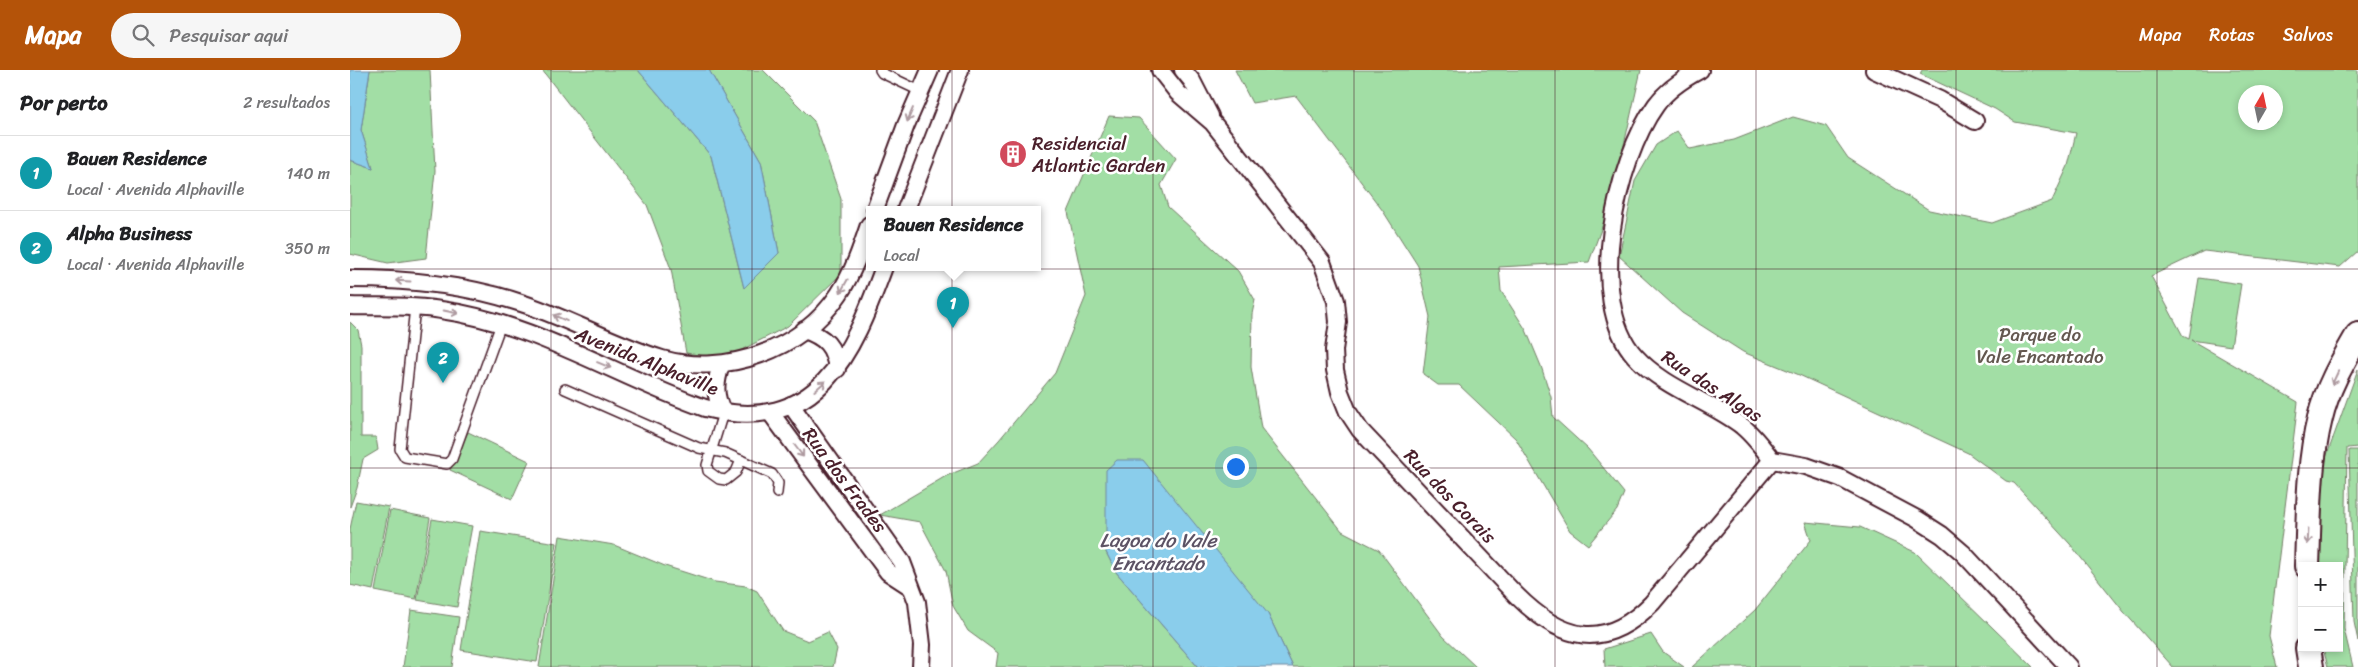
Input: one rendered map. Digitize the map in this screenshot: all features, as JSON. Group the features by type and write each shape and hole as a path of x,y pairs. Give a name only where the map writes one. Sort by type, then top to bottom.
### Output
{"main road":[{"path":"2307,562 2313,452 2320,416 2333,382 2358,335"},
{"path":"2309,652 2311,667"}],"street":[{"path":"876,206 928,70"},
{"path":"907,206 960,70"},
{"name":"Rua dos Corais","path":"1160,70 1178,93 1213,122"},
{"name":"Rua dos Corais","path":"1183,70 1192,81 1213,122 1310,244 1322,262 1336,301 1338,322 1334,350 1335,370 1340,392 1348,412 1360,430 1516,595 1533,612 1550,624 1568,632 1586,635 1618,630 1631,622 1652,603 1772,460"},
{"name":"Rua das Algas","path":"1700,70 1679,82 1656,105 1640,132 1628,159 1619,192 1609,266 1613,313 1621,334 1634,354 1650,371 1741,426 1754,438 1772,460"},
{"path":"1874,70 1940,100 1976,121"},
{"name":"Avenida Alphaville","path":"350,280 436,282 464,288 519,302 605,339 663,359 700,365 722,365 768,351 804,330 823,313 838,295 851,273 866,233"},
{"name":"Avenida Alphaville","path":"350,306 415,307 442,310 501,324 531,334 684,401 723,413 741,415 770,412 791,405 810,394 837,369 858,335 882,271"},
{"path":"804,330 825,339 835,357 837,369"},
{"path":"722,365 715,386 717,401 723,413"},
{"name":"Rua dos Frades","path":"791,405 902,562 911,587"},
{"name":"Rua dos Frades","path":"770,412 888,572 911,587"},
{"path":"1772,460 1806,466 1840,478 1917,519 1942,535 1963,553 2069,667"},
{"path":"859,533 874,522"},
{"path":"911,587 917,602 920,621 921,667"}],"lane":[{"path":"880,70 882,73 920,91"},
{"path":"415,307 400,449 405,457 447,464 452,459 501,324"},
{"path":"565,389 699,448 725,453 741,460 776,478 777,493"},
{"path":"723,413 707,465 708,471 719,480 726,480 731,477 741,460"}],"green space":[{"path":"370,70 430,70 435,171 426,258 388,263 350,254 350,160 373,168 361,130"},
{"path":"542,70 638,70 711,156 744,288 779,253 761,161 709,70 763,70 814,121 841,199 841,274 788,326 724,359 686,353 671,269 647,205"},
{"path":"1235,70 1641,70 1611,202 1589,262 1499,267 1501,291 1526,330 1541,366 1551,397 1553,417 1588,449 1624,493 1617,510 1588,545 1570,531 1516,439 1459,385 1438,385 1423,374 1430,317 1418,266 1383,211 1296,96 1252,103"},
{"name":"Parque do Vale Encantado","path":"1922,70 2358,70 2358,251 2340,267 2204,251 2151,276 2183,336 2189,339 2199,278 2241,284 2231,346 2191,340 2298,402 2269,636 2277,667 2173,667 2124,612 2070,544 2014,483 2006,481 1968,453 1797,374 1743,352 1682,313 1619,256 1635,181 1656,145 1677,131 1690,149 1734,140 1793,117 1826,126 1848,158 1929,210 1992,223 2052,201 2068,166 2076,133 2015,122 1995,109 1920,74"},
{"path":"1109,116 1139,118 1176,159 1161,185 1168,207 1238,271 1255,300 1252,314 1251,367 1261,428 1342,531 1379,550 1443,636 1476,667 1293,667 1268,614 1106,552 1116,572 1198,667 996,667 998,653 968,631 953,606 946,571 920,522 880,515 946,476 978,463 1055,373 1086,296 1068,212"},
{"path":"350,322 358,330 361,345 361,437 376,437 378,450 363,459 357,488 350,507"},
{"path":"2358,369 2358,447 2347,448 2344,629 2353,667 2328,667 2324,652 2343,652 2343,562 2317,562 2323,466"},
{"path":"468,432 529,461 512,499 450,470"},
{"path":"2349,450 2358,450 2358,641 2354,622"},
{"path":"356,501 389,507 373,590 350,585 350,529"},
{"path":"390,510 430,518 416,599 375,591"},
{"path":"432,519 472,526 457,607 417,600"},
{"path":"1805,522 1860,527 1915,552 2033,667 1692,667 1755,610 1811,540"},
{"path":"480,531 557,543 537,662 461,650"},
{"path":"560,536 614,545 665,566 715,582 746,586 757,591 783,631 808,641 828,632 837,649 833,667 539,667"},
{"path":"411,610 459,617 452,667 403,667"},
{"path":"1651,634 1663,652 1684,667 1605,667 1604,649"}],"water":[{"path":"350,70 370,70 361,130 373,168 350,160"},
{"path":"638,70 709,70 761,161 779,253 744,288 711,156"},
{"name":"Lagoa do Vale Encantado","path":"1117,460 1143,460 1268,614 1293,667 1198,667 1116,572 1106,552 1106,470"}],"place":[{"name":"Residencial Atlantic Garden","path":"1013,154"},
{"name":"Bauen Residence","path":"953,328"},
{"name":"Alpha Business","path":"443,383"}]}
